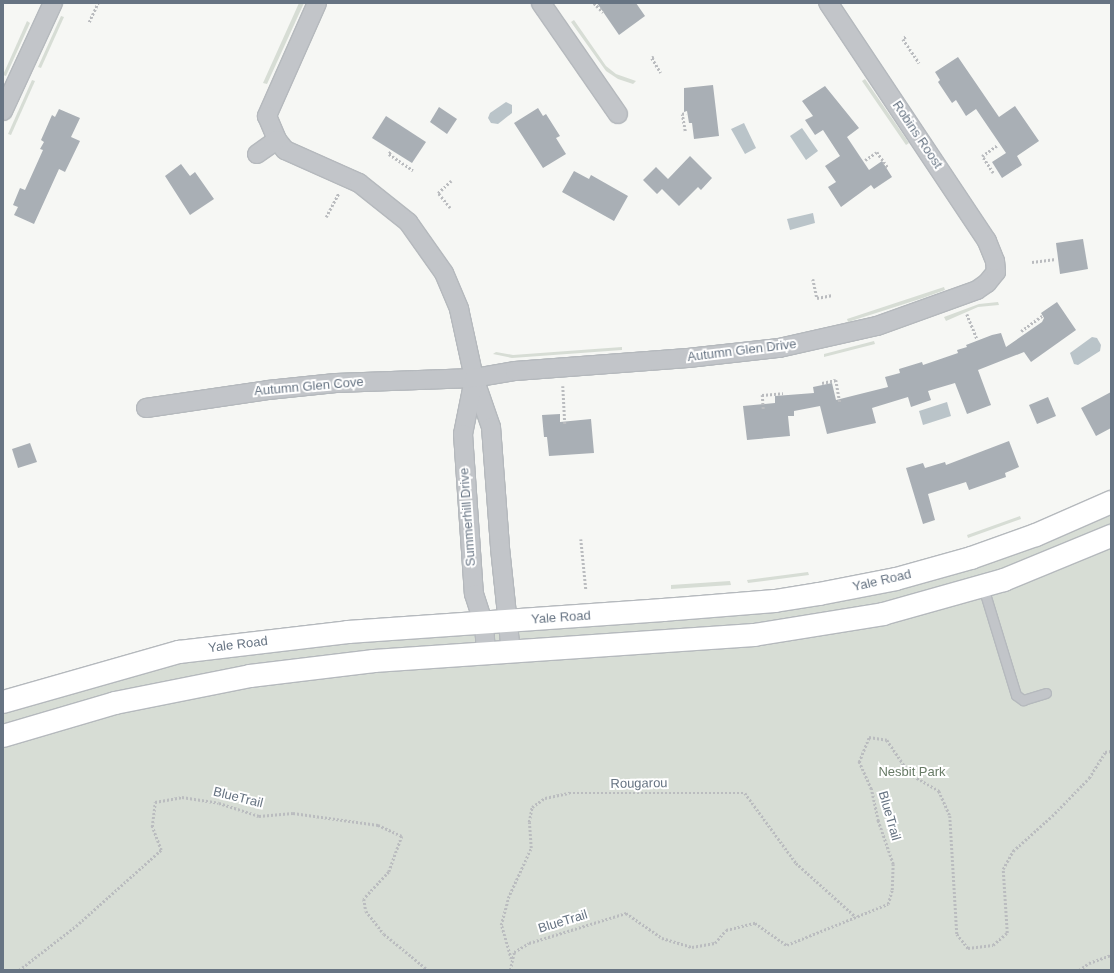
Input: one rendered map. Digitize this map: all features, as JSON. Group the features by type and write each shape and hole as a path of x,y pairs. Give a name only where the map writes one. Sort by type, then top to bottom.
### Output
{"main road":[{"name":"Yale Road","path":"3,702 179,652 348,632 484,624 775,601 841,590 896,579 971,558 1036,535 1111,502"},
{"path":"3,736 115,702 250,676 374,661 486,655 754,635 883,614 983,587 1057,560 1111,536"}],"street":[{"path":"3,111 53,3"},
{"name":"Summerhill Drive","path":"317,3 268,116 277,140 285,150 338,172 359,183 408,222 433,255 450,285 459,309 474,378 491,427 503,584 509,622 511,653"},
{"path":"541,3 618,114"},
{"name":"Robins Roost","path":"828,3 987,241 995,260 996,272"},
{"path":"256,154 277,140"},
{"name":"Autumn Glen Drive","path":"474,378 515,371 688,358 814,342 877,326 933,307 977,290 987,283 996,272"},
{"name":"Summerhill Drive","path":"474,378 463,434 474,594 484,624 486,655"},
{"name":"Autumn Glen Cove","path":"146,408 268,390 336,383 474,378"}],"lane":[{"path":"983,587 1016,695 1023,700 1046,693"}],"path":[{"path":"89,22 98,3"},
{"path":"594,3 603,12"},
{"path":"906,38 903,39 919,63"},
{"path":"654,56 652,58 661,73"},
{"path":"685,131 682,114 686,113"},
{"path":"993,173 982,156 998,145"},
{"path":"391,152 389,154 413,170"},
{"path":"864,160 877,152 888,168"},
{"path":"450,181 438,193 450,208"},
{"path":"326,217 339,193"},
{"path":"1032,262 1056,259"},
{"path":"813,279 817,298 833,295"},
{"path":"967,314 977,339"},
{"path":"1021,331 1042,316"},
{"path":"822,383 836,380 840,403"},
{"path":"563,386 566,425"},
{"path":"763,409 762,395 783,393"},
{"path":"581,538 586,589"},
{"name":"BlueTrail","path":"511,961 514,952 529,943 626,913 662,938 692,947 716,944 726,930 755,923 787,945 888,904 892,890 893,864 878,821 871,789 859,762 869,737 887,740 910,774 939,791 950,816 957,934 968,948 993,945 1007,933 1003,869 1013,852 1052,816 1089,778 1105,752 1111,751"},
{"name":"Rougarou","path":"511,961 502,925 508,898 531,848 529,822 532,807 545,798 569,794 745,794 796,863 856,918"},
{"name":"BlueTrail","path":"18,970 76,926 161,850 152,827 154,802 182,797 219,803 259,816 293,813 378,825 402,836 389,872 364,899 366,910 384,934 428,970"},
{"path":"1079,970 1089,963 1111,955"},
{"path":"510,970 511,961"}],"green space":[{"path":"299,3 304,3 267,84 263,83"},
{"path":"61,16 64,17 41,68 38,67"},
{"path":"574,20 606,66 616,74 636,81 633,84 618,79 606,71 571,22"},
{"path":"27,21 30,23 6,76 3,75"},
{"path":"865,79 909,143 906,145 862,81"},
{"path":"32,80 35,81 11,135 8,134"},
{"path":"944,287 945,290 848,322 847,319"},
{"path":"998,302 999,305 978,307 946,321 944,317 979,304"},
{"path":"874,341 875,344 824,357 824,354"},
{"path":"622,347 622,350 512,358 493,354 496,352 513,355"},
{"name":"Nesbit Park","path":"1111,495 1111,970 3,970 3,698 167,653 809,592 942,562"},
{"path":"1020,516 1021,519 968,538 967,535"},
{"path":"808,572 809,575 748,583 747,580"},
{"path":"730,581 731,585 671,589 671,585"}],"shaded area":[{"path":"506,102 512,105 512,113 498,124 491,123 488,118 490,113"},
{"path":"744,123 756,148 745,154 731,129"},
{"path":"802,128 818,151 806,160 790,136"},
{"path":"813,213 815,223 790,230 787,219"},
{"path":"1092,337 1097,338 1101,345 1100,351 1078,365 1074,364 1070,353"},
{"path":"947,402 951,416 923,425 919,411"}],"building":[{"path":"597,3 636,3 645,16 619,35"},
{"path":"958,57 999,117 1015,106 1039,141 1017,156 1022,165 1002,178 992,162 1006,153 976,109 966,116 956,100 952,103 938,82 940,80 935,72"},
{"path":"713,85 719,136 694,139 692,123 689,123 687,111 684,112 684,88"},
{"path":"825,86 859,128 847,137 869,170 882,161 892,177 874,189 871,185 841,207 828,187 836,182 825,166 840,156 823,130 815,135 805,120 813,116 802,101"},
{"path":"439,107 457,119 447,134 430,122"},
{"path":"538,108 543,116 546,114 560,136 556,138 566,154 543,168 514,123"},
{"path":"59,109 80,118 71,137 80,141 65,172 59,169 34,224 14,215 18,207 13,205 20,188 25,190 43,150 40,149 44,142 41,140 52,115 55,117"},
{"path":"386,116 426,142 412,163 372,138"},
{"path":"690,156 712,178 701,190 698,187 679,206 662,189 657,194 643,180 656,167 668,179"},
{"path":"181,164 190,176 195,172 214,199 190,215 165,176"},
{"path":"574,171 589,179 591,175 628,196 614,221 562,192"},
{"path":"1083,239 1088,269 1060,274 1056,243"},
{"path":"1057,302 1076,330 1031,362 1024,352 978,370 991,405 967,414 955,383 928,391 931,400 911,407 908,397 872,408 876,423 827,434 820,406 794,411 794,416 788,416 790,436 747,440 743,406 775,403 775,396 814,393 813,387 832,383 836,400 888,387 885,377 900,373 899,369 922,362 923,365 958,353 957,350 967,347 966,345 992,335 1001,333 1006,347 1042,322 1044,318 1041,313"},
{"path":"1111,392 1111,428 1096,436 1081,408"},
{"path":"1048,397 1056,416 1037,424 1029,405"},
{"path":"560,414 560,422 591,419 594,453 549,456 547,437 544,437 542,415"},
{"path":"1009,441 1019,467 1005,473 1006,477 969,490 966,482 928,494 935,520 923,524 906,468 923,463 925,468 945,462 946,465"},
{"path":"30,443 37,462 18,468 12,449"}]}
